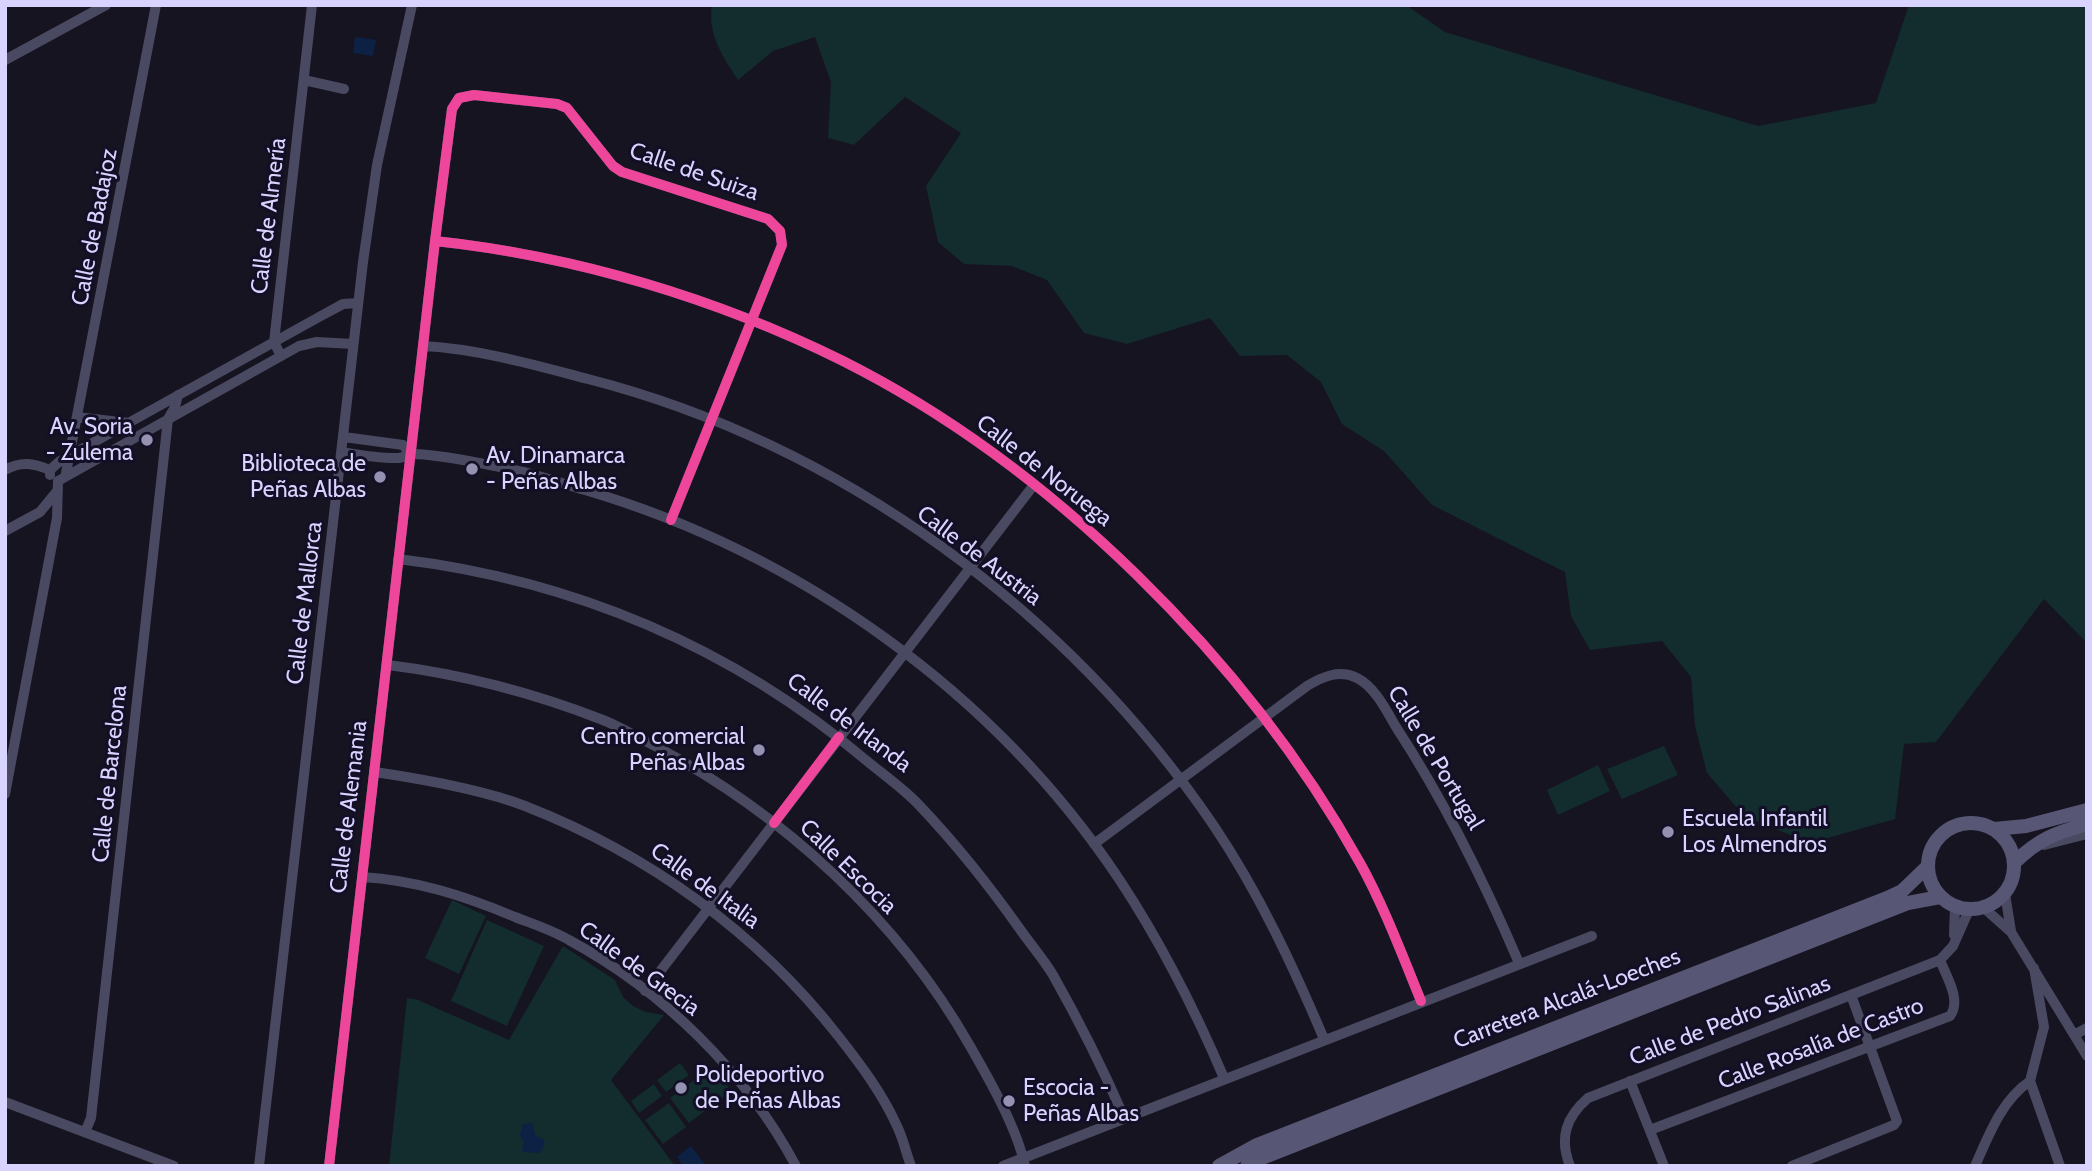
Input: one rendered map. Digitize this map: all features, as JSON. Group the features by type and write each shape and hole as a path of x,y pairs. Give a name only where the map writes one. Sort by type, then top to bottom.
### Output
{"main road":[{"path":"1994,829 2008,843 2015,862 2014,872 2004,894 1984,908 1962,908 1940,897 1929,878 1927,867 1933,845 1949,828 1972,822 1994,829 2026,827 2087,810"},
{"path":"2015,862 2035,843 2061,831 2087,824"},
{"name":"Carretera Alcalá-Loeches","path":"1219,1166 1256,1145 1888,898 1902,891 1927,867"},
{"name":"Carretera Alcalá-Loeches","path":"1247,1166 1908,903 1940,897"}],"street":[{"path":"5,60 106,5"},
{"name":"Calle de Badajoz","path":"5,794 62,480 77,417 156,5"},
{"name":"Calle de Almería","path":"274,342 312,5"},
{"name":"Calle de Mallorca","path":"259,1166 358,303 377,165 412,5"},
{"path":"304,80 344,89"},
{"name":"Calle de Suiza","path":"410,454 452,109 459,98 474,95 557,104 567,108 613,166 622,172 768,219 776,225 782,237 782,245 752,322 671,520"},
{"name":"Calle de Noruega","path":"435,241 558,260 699,302 752,322 842,361 894,389 943,419 1033,486 1124,562 1199,640 1264,718 1322,799 1362,865 1421,1001"},
{"path":"62,480 50,477 53,467 69,456 343,304 358,303"},
{"path":"274,342 281,356"},
{"path":"5,531 40,512 62,480 281,356 308,343 353,344"},
{"name":"Calle de Austria","path":"424,346 533,365 632,390 712,420 813,464 970,567 1059,643 1116,703 1182,781 1216,829 1268,917 1324,1039"},
{"name":"Calle de Barcelona","path":"85,1132 91,1118 168,419 178,395"},
{"path":"150,411 168,419"},
{"path":"77,417 128,423"},
{"path":"344,438 403,445 410,454"},
{"path":"342,452 402,458 410,454 527,473 625,502 750,555 839,607 904,653 958,696 1005,741 1094,844 1120,880 1176,977 1223,1078"},
{"name":"Calle de Alemania","path":"329,1166 410,454"},
{"path":"5,470 22,463 53,467"},
{"path":"645,991 1033,486"},
{"name":"Calle de Irlanda","path":"398,559 475,569 566,593 665,632 757,681 839,737 918,803 989,885 1052,974 1124,1117"},
{"name":"Calle Escocia","path":"388,665 456,675 540,698 606,720 684,762 745,800 844,885 875,917 930,984 984,1071 1027,1163"},
{"name":"Calle de Portugal","path":"1094,844 1307,686 1326,676 1347,674 1366,684 1373,692 1445,806 1519,963"},
{"name":"Calle de Italia","path":"375,772 453,786 523,805 610,844 709,908 765,954 817,1009 871,1079 897,1126 911,1166"},
{"path":"2027,850 2087,834"},
{"name":"Calle de Grecia","path":"362,877 403,881 470,898 569,939 645,991 690,1029 743,1085 796,1166"},
{"path":"2004,894 2011,932"},
{"name":"Calle de Pedro Salinas","path":"1570,1166 1565,1154 1567,1123 1576,1108 1588,1098 1940,960 1953,946 1962,908"},
{"path":"1984,908 2011,932 2087,1056"},
{"path":"1003,1166 1027,1163 1124,1117 1591,936"},
{"name":"Calle Rosalía de Castro","path":"1650,1130 1950,1016 1954,1011 1955,999 1940,960"},
{"path":"2034,968 2044,1027 2030,1081 2060,1166"},
{"path":"1792,1166 1894,1125 1897,1121 1851,995"},
{"path":"2074,1035 2087,1028"},
{"path":"1630,1081 1664,1166"},
{"path":"1975,1166 2001,1109 2030,1081"},
{"path":"5,1102 174,1166"}],"green space":[{"path":"712,5 1406,5 1445,32 1758,126 1876,103 1909,5 2087,5 2087,643 2044,599 1936,742 1904,744 1895,819 1810,843 1744,816 1707,773 1695,726 1691,677 1662,641 1590,650 1571,616 1565,572 1432,505 1384,451 1342,424 1321,382 1287,355 1240,356 1210,318 1127,344 1084,333 1047,280 1012,266 964,264 938,242 926,186 961,133 905,97 854,145 828,138 831,82 815,37 773,51 738,80 714,35"},
{"path":"1664,746 1678,775 1622,799 1607,769"},
{"path":"1598,765 1610,791 1558,815 1547,790"},
{"path":"452,900 486,916 459,974 425,958"},
{"path":"487,920 544,946 507,1026 451,1001"},
{"path":"563,946 615,980 623,997 633,1006 646,1012 664,1015 611,1080 675,1166 389,1166 407,998 418,1000 509,1040"},
{"path":"680,1063 689,1075 666,1092 657,1080"},
{"path":"712,1067 731,1091 689,1123 670,1098"},
{"path":"654,1084 662,1096 639,1113 631,1101"},
{"path":"669,1103 686,1127 663,1144 645,1120"}],"water":[{"path":"355,37 376,40 373,56 353,53"},
{"path":"532,1123 535,1135 545,1143 540,1153 522,1152 524,1142 520,1135 523,1124"},
{"path":"691,1146 706,1166 683,1166 677,1157"}],"cycle path":[{"path":"329,1166 435,241 452,109 459,98 474,95 557,104 567,108 613,166 622,172 768,219 780,231 782,245 671,520"},
{"path":"435,241 540,257 592,269 695,299 745,318 843,361 920,404 995,455 1068,512 1137,575 1201,642 1261,714 1314,787 1360,863 1385,913 1421,1001"},
{"path":"774,823 839,737"}],"place":[{"name":"Av. Soria - Zulema","path":"147,440"},
{"name":"Av. Dinamarca - Peñas Albas","path":"472,469"},
{"name":"Biblioteca de Peñas Albas","path":"380,477"},
{"name":"Centro comercial Peñas Albas","path":"759,750"},
{"name":"Escuela Infantil Los Almendros","path":"1668,832"},
{"name":"Polideportivo de Peñas Albas","path":"681,1088"},
{"name":"Escocia - Peñas Albas","path":"1009,1101"}]}
